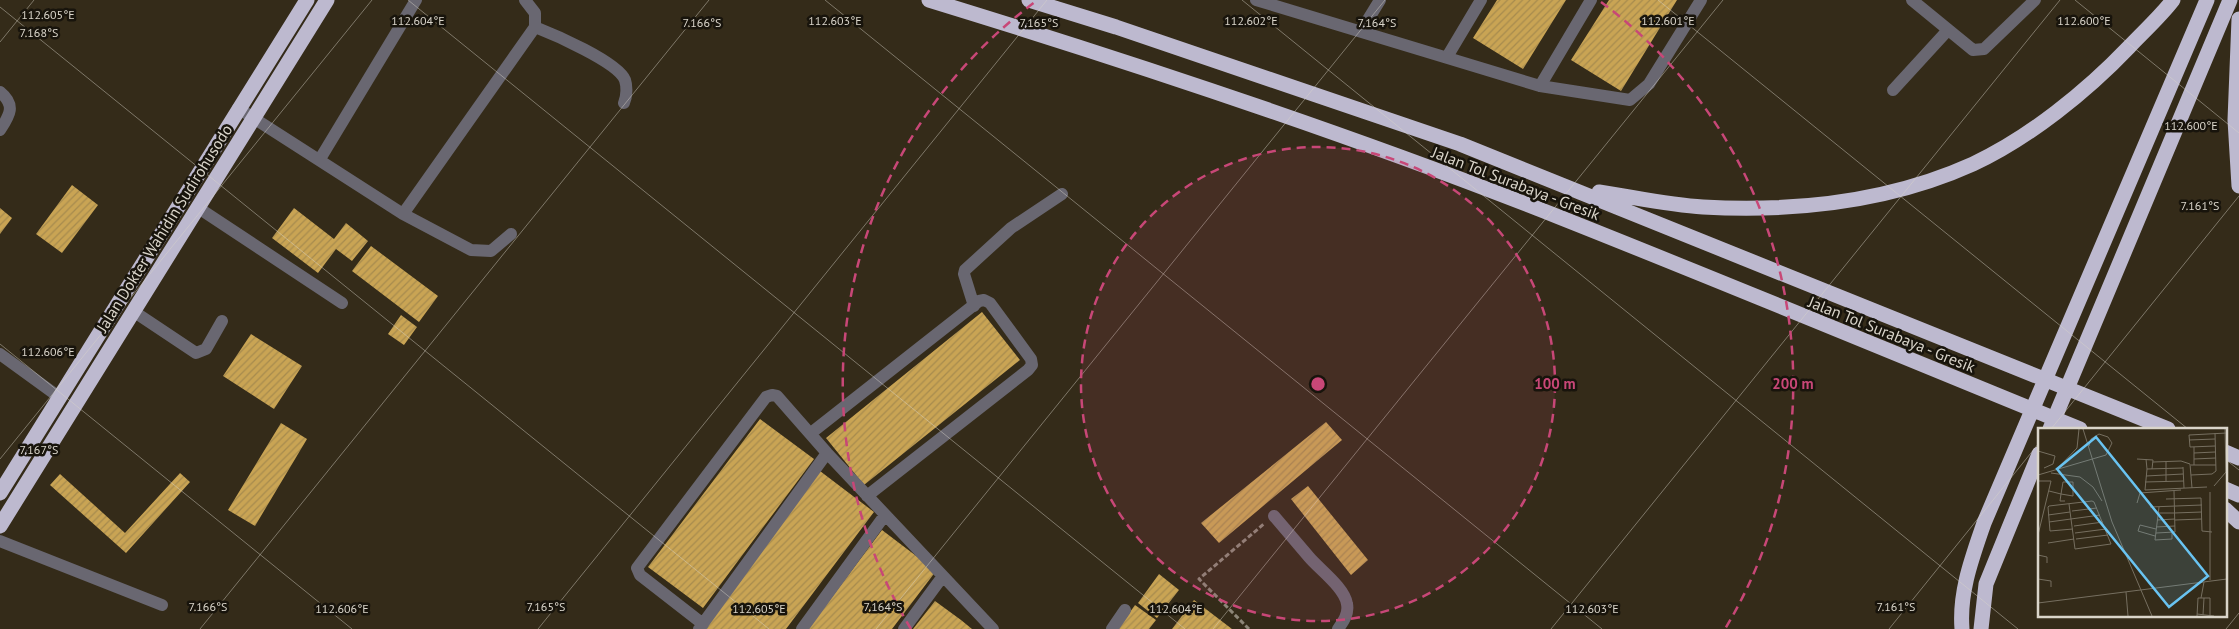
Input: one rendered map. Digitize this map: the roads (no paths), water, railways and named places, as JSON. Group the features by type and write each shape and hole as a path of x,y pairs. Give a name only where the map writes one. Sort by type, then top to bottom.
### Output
{"highway":[{"name":"Jalan Dokter Wahidin Sudirohusodo","path":"0,493 307,0"},
{"name":"Jalan Dokter Wahidin Sudirohusodo","path":"0,526 327,0"},
{"name":"Jalan Tol Surabaya - Gresik","path":"929,0 1083,47 1286,116 1529,206 2078,428"},
{"name":"Jalan Tol Surabaya - Gresik","path":"1029,0 1116,27 1460,144 1575,188 2166,428"},
{"path":"1575,188 1702,207 1784,208 1837,203 1906,188 1973,164 2017,138 2062,107 2109,67 2173,0"},
{"path":"1962,629 1961,606 1970,562 2012,454 2074,315 2207,0"},
{"path":"2050,428 2230,0"},
{"path":"2239,19 2234,120 2239,186"},
{"path":"2226,452 2239,458"},
{"path":"1981,629 1986,584 2036,461"},
{"path":"2226,489 2239,495"},
{"path":"2226,510 2239,522"}],"street":[{"path":"320,159 416,0"},
{"path":"403,214 535,27 535,12 525,0"},
{"path":"1361,31 1380,0"},
{"path":"1447,57 1481,0"},
{"path":"1540,86 1592,0"},
{"path":"1264,1 1540,86 1630,100 1649,84 1700,0"},
{"path":"1913,0 1973,50 1984,49 2035,0"},
{"path":"535,27 555,34 605,61 618,72 624,78 626,94 624,103"},
{"path":"1892,90 1948,30"},
{"path":"0,92 8,98 11,105 11,114 0,130"},
{"path":"238,108 403,214 471,250 491,251 511,234"},
{"path":"974,306 964,274 965,270 1011,228 1062,194"},
{"path":"198,207 342,303"},
{"path":"811,433 974,306 984,300 990,303 1032,364 1028,370 867,496"},
{"path":"133,311 196,353 206,349 222,321"},
{"path":"0,354 59,397"},
{"path":"827,453 701,627 640,575 637,568 766,397 778,396 827,453 993,629"},
{"path":"802,629 885,514"},
{"path":"1274,516 1310,559 1331,578 1348,604 1346,617 1338,629"},
{"path":"0,541 162,605"},
{"path":"904,629 943,576"},
{"path":"1112,629 1125,610"}]}
